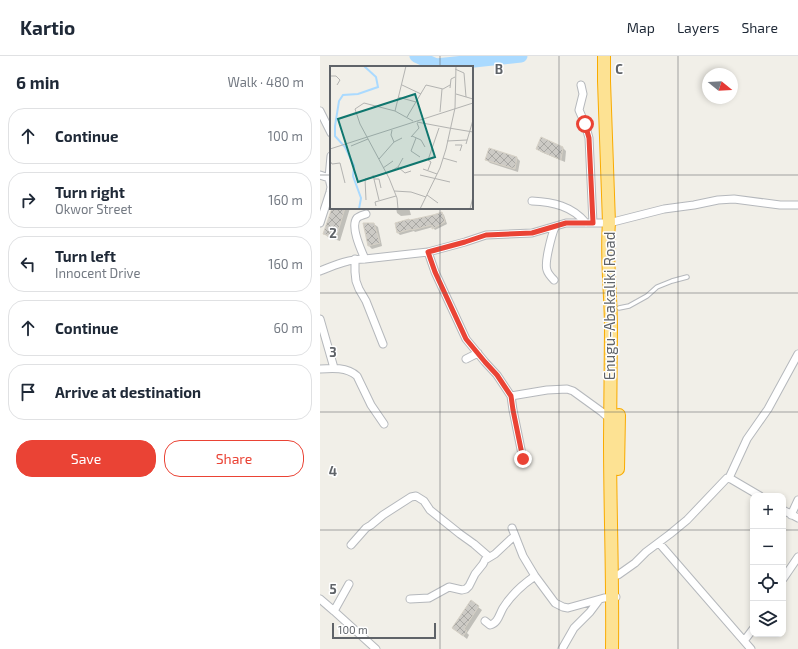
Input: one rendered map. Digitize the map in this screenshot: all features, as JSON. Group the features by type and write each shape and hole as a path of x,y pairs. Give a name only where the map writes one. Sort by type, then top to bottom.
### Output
{"highway":[{"path":"604,56 609,223"},
{"name":"Enugu-Abakaliki Road","path":"609,223 614,238 619,308 614,423 610,440 618,649"},
{"name":"Enugu-Abakaliki Road","path":"609,223 608,240 618,575 615,597 612,649"}],"street":[{"path":"581,86 583,94 579,110 589,138 590,223"},
{"path":"320,111 330,130"},
{"path":"330,167 330,182"},
{"path":"320,174 329,178"},
{"path":"320,223 330,192"},
{"path":"320,270 355,259 428,252 486,235 532,233 566,223 609,223 664,209 718,200 734,199 780,205 798,205"},
{"path":"532,201 562,206 578,214 590,223"},
{"path":"364,259 356,238 355,222 358,217 366,214"},
{"path":"554,280 546,269 552,234 555,226"},
{"path":"428,252 435,272 466,339 497,375 511,396 523,459"},
{"path":"355,259 356,281 359,290 366,301 383,344"},
{"path":"320,319 334,368"},
{"path":"466,358 478,353"},
{"path":"618,575 635,563 646,552 687,520 727,478 729,478 747,439 768,409 798,354"},
{"path":"320,369 334,368 353,372 357,376 371,405 384,424"},
{"path":"511,396 547,390 567,389 573,391 602,412 614,423"},
{"path":"729,478 755,493"},
{"path":"351,545 366,528 383,515 411,497 416,496 424,500 430,510 489,557"},
{"path":"794,516 798,500"},
{"path":"361,522 371,525"},
{"path":"512,528 523,556 535,576 555,603 568,608 604,598 615,597"},
{"path":"410,599 429,598 449,587 465,590 469,586 474,574 485,560 495,554 515,536"},
{"path":"659,542 751,649"},
{"path":"786,575 798,557"},
{"path":"485,621 490,625 497,622 504,607 515,592 535,576"},
{"path":"334,611 349,584"},
{"path":"320,599 376,649"},
{"path":"562,649 574,628 590,612 598,600"},
{"path":"744,641 750,633"}],"lane":[{"path":"619,308 629,306 647,296 658,287 687,277"}],"building":[{"path":"541,137 563,147 561,160 536,149"},
{"path":"489,148 517,157 515,169 485,160"},
{"path":"332,209 345,209 336,238 323,234"},
{"path":"442,212 445,222 432,229 432,225 397,233 395,223"},
{"path":"363,223 374,223 380,243 368,246"},
{"path":"471,600 479,606 464,629 467,631 463,636 452,628"}],"waterway":[{"path":"416,56 436,65 521,56"}],"route":[{"path":"523,459 511,396 497,375 466,339 435,272 428,252 486,235 532,233 566,223 593,223 589,138 585,124"}]}
